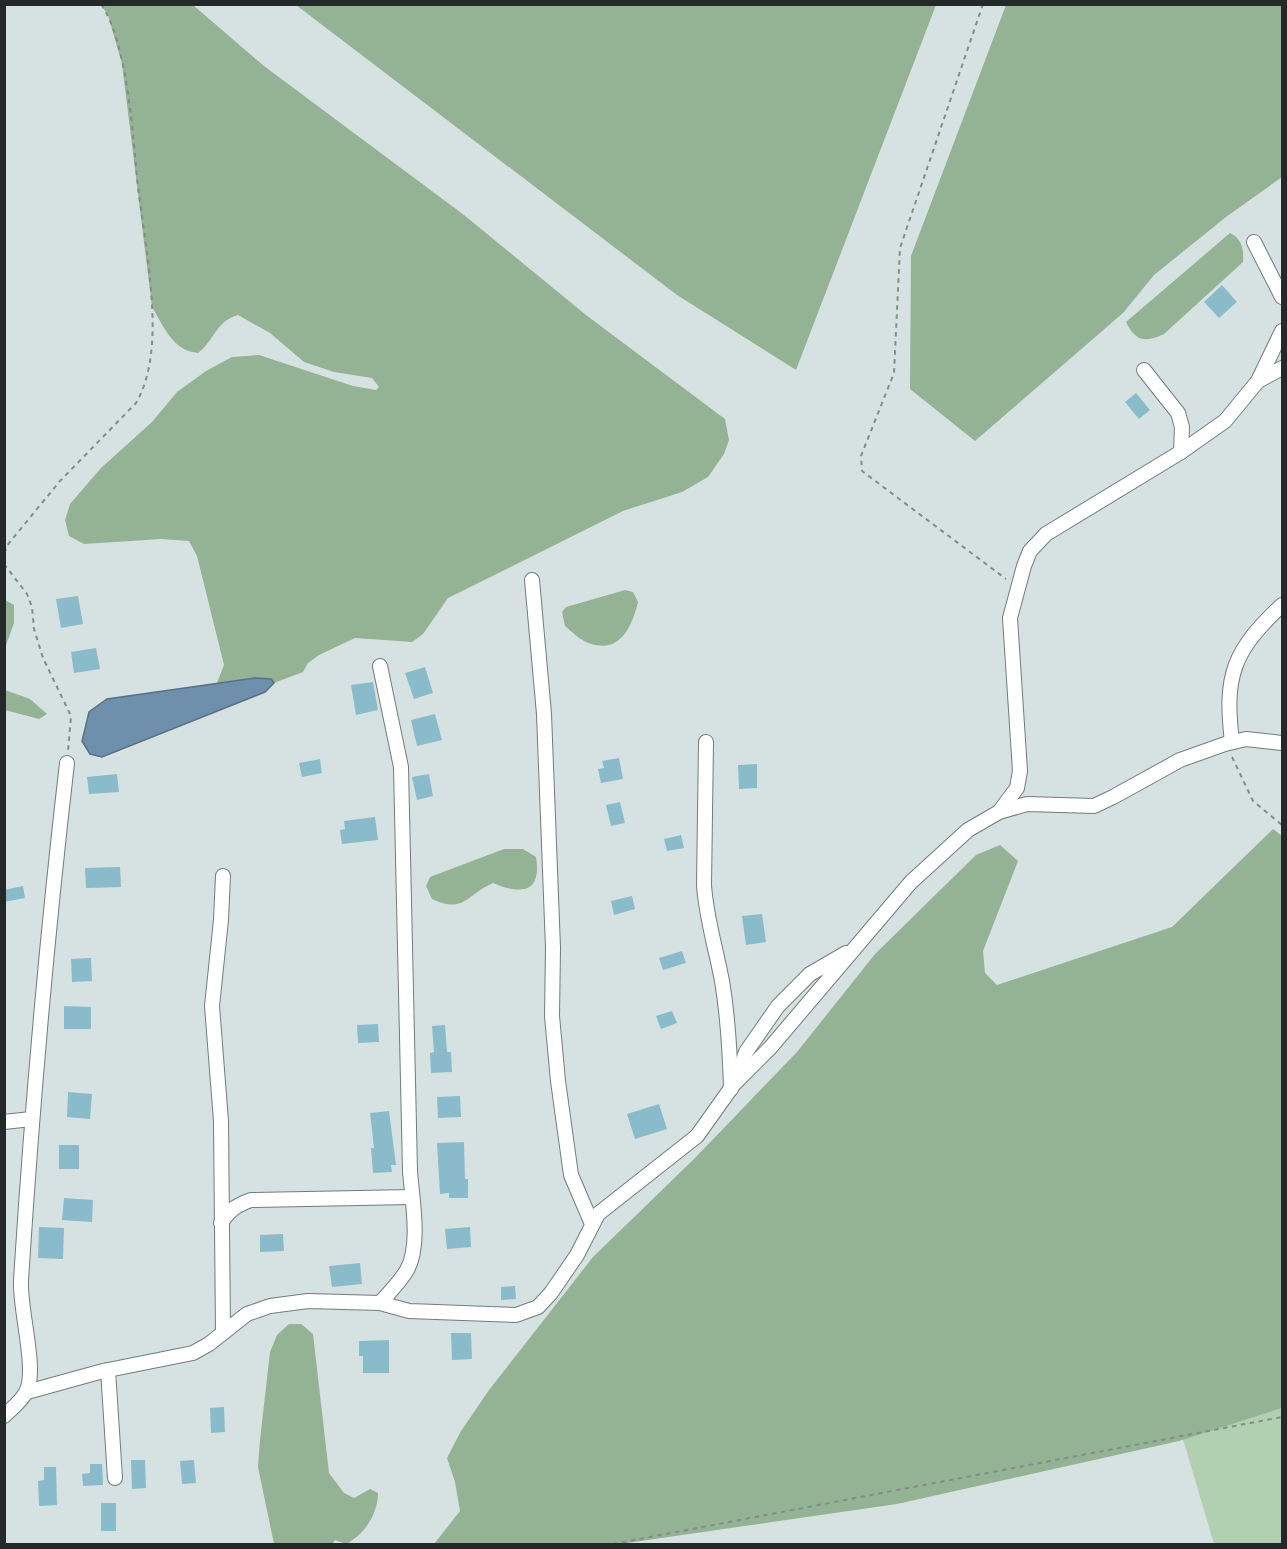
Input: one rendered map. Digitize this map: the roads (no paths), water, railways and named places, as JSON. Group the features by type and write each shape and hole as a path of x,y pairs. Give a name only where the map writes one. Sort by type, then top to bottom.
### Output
{"street":[{"path":"1254,242 1282,297"},
{"path":"999,812 1017,788 1020,771 1010,618 1030,551 1046,534 1181,452 1225,421 1258,381 1282,332"},
{"path":"1258,381 1282,368"},
{"path":"1144,370 1178,413 1182,427 1181,452"},
{"path":"532,580 544,714 553,948 551,996 558,1081 571,1175 592,1224"},
{"path":"1229,743 1228,711 1233,668 1242,648 1282,605"},
{"path":"380,666 401,767 414,1230 412,1258 402,1279 380,1303"},
{"path":"4,1416 27,1392 108,1370 193,1353 209,1344 247,1314 270,1306 308,1301 380,1303 409,1311 516,1315 538,1307 551,1293 577,1255 598,1214 697,1136 733,1087 770,1048 911,882 968,830 999,812 1027,804 1094,806 1180,760 1229,743 1246,739 1282,742"},
{"path":"706,741 705,905 722,983 730,1041 733,1087"},
{"path":"27,1392 31,1362 23,1322 20,1285 31,1119 49,916 67,764"},
{"path":"223,876 212,1006 221,1120 223,1332"},
{"path":"733,1087 746,1052 778,1006 810,974 854,948"},
{"path":"4,1122 31,1119"},
{"path":"221,1223 229,1211 251,1200 412,1197"},
{"path":"108,1370 116,1478"}],"water":[{"path":"255,678 271,679 274,683 265,692 102,757 90,754 82,741 89,712 107,699"}]}
